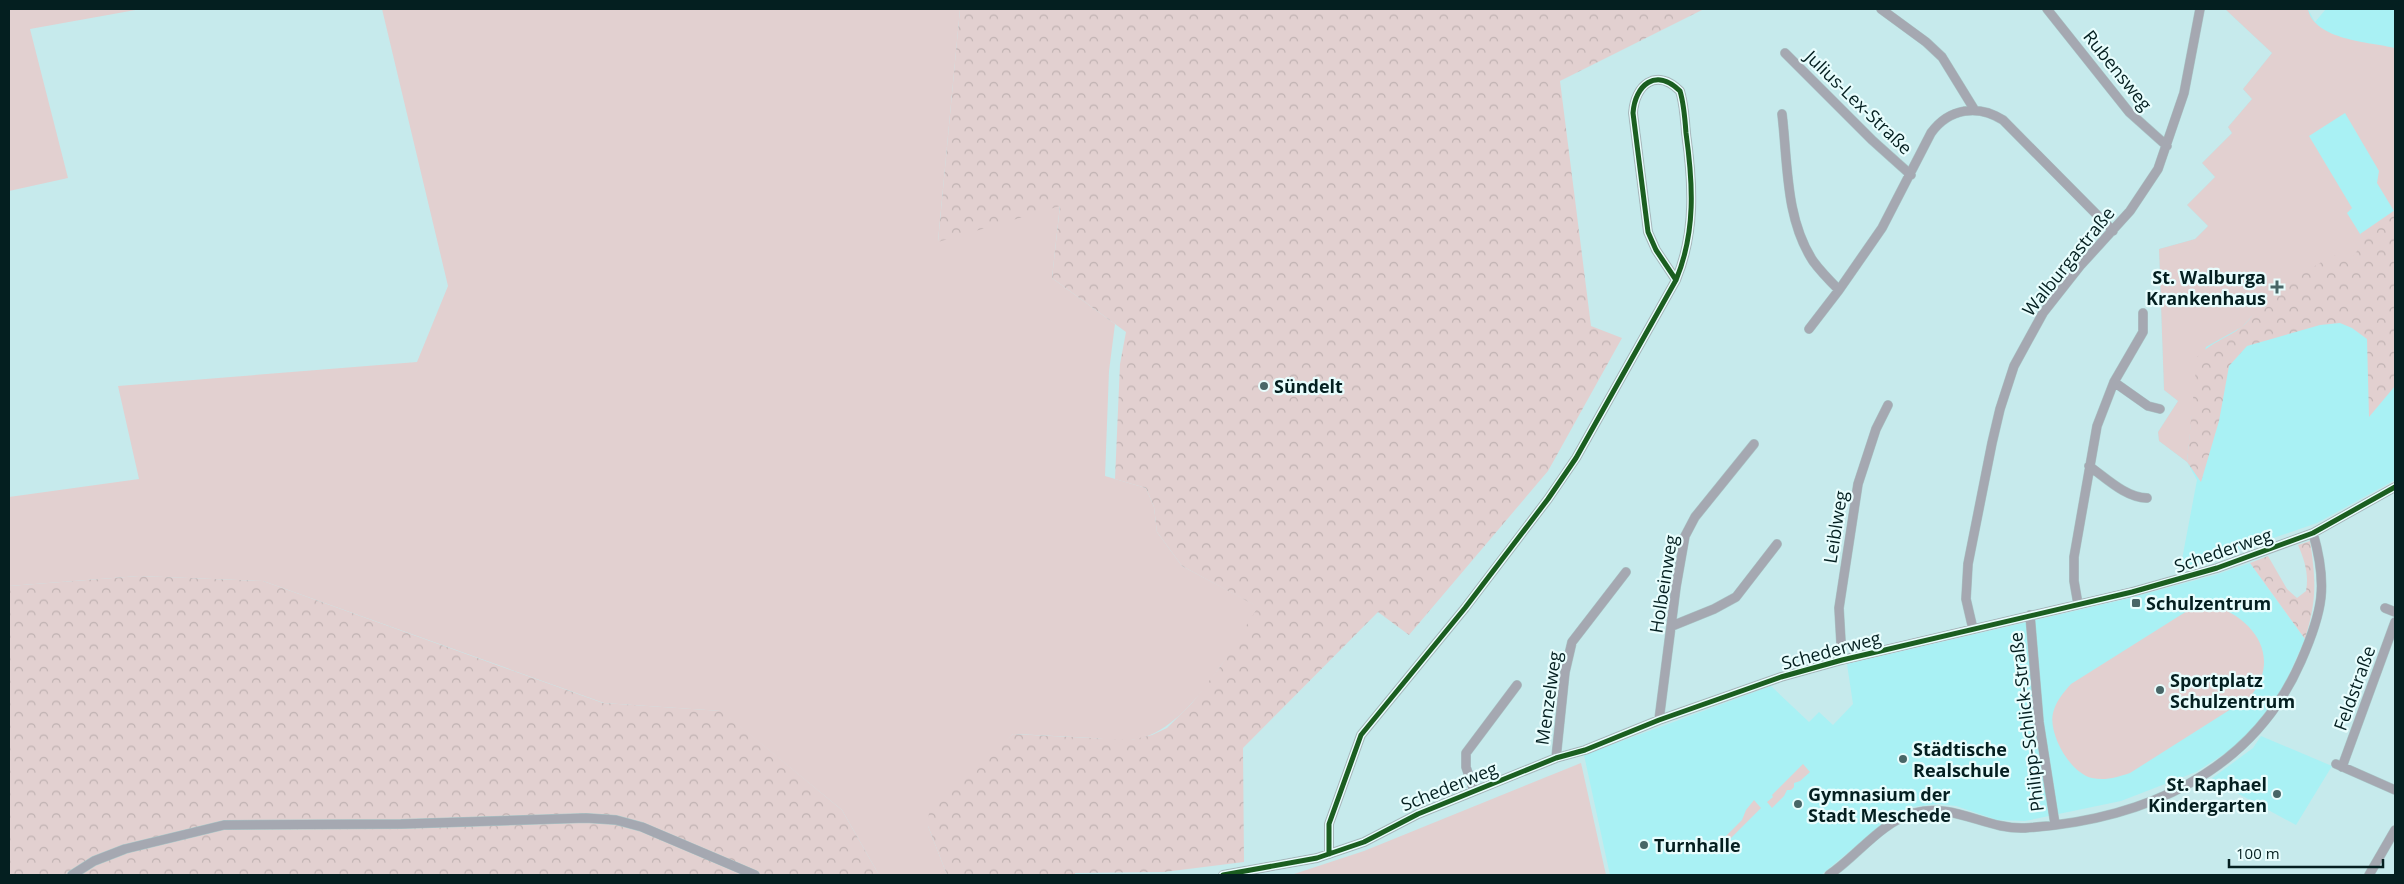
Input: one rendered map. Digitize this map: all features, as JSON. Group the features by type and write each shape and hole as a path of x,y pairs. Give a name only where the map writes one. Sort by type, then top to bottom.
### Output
{"street":[{"path":"1881,9 1926,42 1942,57 1974,110"},
{"name":"Rubensweg","path":"2047,9 2129,112 2167,146"},
{"name":"Walburgastraße","path":"1973,629 1966,598 1968,564 2000,408 2012,374 2022,348 2041,315 2080,266 2113,231 2147,187 2167,146 2184,93 2200,9"},
{"name":"Julius-Lex-Straße","path":"1786,53 1872,140 1910,175"},
{"path":"1330,854 1329,824 1360,735 1465,608 1548,499 1576,458 1676,280 1685,257 1692,212 1688,142 1680,91 1667,81 1656,80 1638,91 1634,100 1633,113 1648,232 1656,250 1676,280"},
{"path":"1809,329 1882,228 1928,138 1939,123 1956,113 1974,110 1996,116 2009,124 2113,231"},
{"path":"1782,114 1793,210 1798,228 1814,262 1839,290"},
{"path":"2078,604 2074,581 2074,557 2089,466 2100,416 2114,382 2143,332 2144,312"},
{"path":"2114,382 2148,406 2160,409"},
{"name":"Leiblweg","path":"1842,660 1839,608 1858,484 1876,429 1888,405"},
{"name":"Holbeinweg","path":"1659,720 1684,541 1695,517 1754,444"},
{"path":"2089,466 2127,493 2135,497 2147,498"},
{"name":"Schederweg","path":"1223,875 1277,867 1330,854 1364,842 1418,814 1556,758 1585,750 1659,720 1781,677 1842,660 2078,604 2217,568 2313,533 2395,487"},
{"path":"1829,875 1889,825 1913,813 1931,810 1949,812 2007,828 2055,824 2124,811 2172,792 2200,778 2231,757 2259,730 2288,688 2309,642 2316,619 2323,580 2313,533"},
{"path":"1672,626 1714,609 1736,597 1777,544"},
{"name":"Menzelweg","path":"1556,758 1569,652 1578,633 1606,592 1626,572"},
{"path":"2385,608 2395,612"},
{"name":"Philipp-Schlick-Straße","path":"2030,615 2039,722 2055,824"},
{"name":"Feldstraße","path":"2395,622 2339,765 2395,790"},
{"path":"1474,791 1466,767 1466,753 1516,685"},
{"path":"72,875 94,861 125,849 224,825 401,824 580,818 616,820 642,826 755,875"},
{"path":"2369,875 2395,830"}],"shaded area":[{"name":"St. Walburga Krankenhaus","path":"2225,9 2308,9 2315,22 2326,9 2395,9 2395,480 2317,523 2180,570 2197,480 2187,462 2159,441 2158,432 2178,401 2164,390 2159,249 2195,239 2208,226 2187,205 2215,177 2202,163 2232,133 2228,127 2252,99 2243,89 2272,53"},
{"path":"2250,563 2305,639 2284,686 2256,726 2229,751 2196,772 2121,801 2025,821 1997,820 1956,806 1939,804 1910,807 1886,821 1821,875 1610,875 1584,755 1771,686 1809,722 1819,712 1833,725 1853,704 1847,664 2126,599 2215,575"},
{"name":"St. Raphael Kindergarten","path":"2261,736 2332,766 2296,825 2211,779 2253,748"}],"green space":[{"path":"9,9 141,9 30,29 68,178 9,191"},
{"path":"382,9 960,9 938,241 1060,205 1052,278 1115,324 1109,371 1105,476 1146,488 1154,507 1157,532 1182,566 1259,607 1221,666 1205,687 1188,707 1170,723 1151,735 1131,740 1013,734 928,826 947,875 879,875 842,810 721,711 604,703 263,581 139,576 9,586 9,497 139,479 118,386 417,362 448,286"},
{"path":"960,9 1704,9 1560,81 1591,326 1622,338 1548,471 1409,635 1378,612 1243,748 1244,862 1164,872 1075,873 1075,875 947,875 928,826 929,811 1013,734 1131,740 1152,735 1167,728 1192,703 1220,667 1258,607 1182,566 1157,532 1154,507 1146,488 1115,479 1120,364 1126,332 1052,278 1060,206 938,242"},
{"path":"2225,9 2308,9 2312,19 2332,33 2344,38 2395,48 2395,210 2377,183 2379,171 2345,113 2309,136 2352,208 2347,213 2365,242 2350,261 2344,259 2255,313 2242,327 2206,347 2195,387 2187,462 2159,441 2158,432 2178,401 2164,390 2159,249 2195,239 2208,226 2187,205 2215,177 2202,163 2232,133 2228,127 2252,99 2243,89 2272,53"},
{"path":"2395,210 2395,386 2369,417 2367,339 2352,328 2340,323 2320,325 2247,346 2229,366 2219,421 2201,482 2187,462 2197,357 2248,321 2258,301 2333,255 2350,260 2364,242 2360,234"},
{"path":"2310,541 2314,590 2312,613 2305,639 2250,563 2268,556 2287,589 2297,598 2306,591 2307,579 2298,545"},
{"path":"139,576 263,581 603,703 722,711 842,810 879,875 9,875 9,586"},
{"name":"Sportplatz Schulzentrum","path":"2210,604 2239,618 2250,628 2258,640 2263,653 2264,667 2260,682 2250,697 2130,773 2111,778 2097,779 2084,775 2076,769 2062,751 2052,722 2053,713 2060,697 2071,684 2195,606"},
{"path":"1581,763 1606,875 1291,875 1364,851"},
{"path":"1803,764 1810,772 1800,781 1794,783 1794,787 1791,790 1787,790 1784,796 1772,808 1767,802"},
{"path":"1754,800 1761,808 1730,839 1728,837 1722,842 1742,820 1746,810"}],"cycle path":[{"path":"1329,854 1329,824 1361,735 1465,608 1548,499 1576,458 1676,280 1687,244 1690,226 1690,170 1680,91 1663,80 1655,80 1648,82 1642,87 1633,113 1648,232 1656,250 1676,280"},
{"path":"1223,875 1317,858 1364,842 1418,814 1556,758 1585,750 1659,720 1781,677 1842,660 2132,592 2217,568 2313,533 2395,487"}],"place":[{"name":"St. Walburga Krankenhaus","path":"2277,287"},
{"name":"Sündelt","path":"1264,386"},
{"name":"Schulzentrum","path":"2136,603"},
{"name":"Sportplatz Schulzentrum","path":"2160,690"},
{"name":"Städtische Realschule","path":"1903,759"},
{"name":"St. Raphael Kindergarten","path":"2277,794"},
{"name":"Gymnasium der Stadt Meschede","path":"1798,804"},
{"name":"Turnhalle","path":"1644,845"}]}
